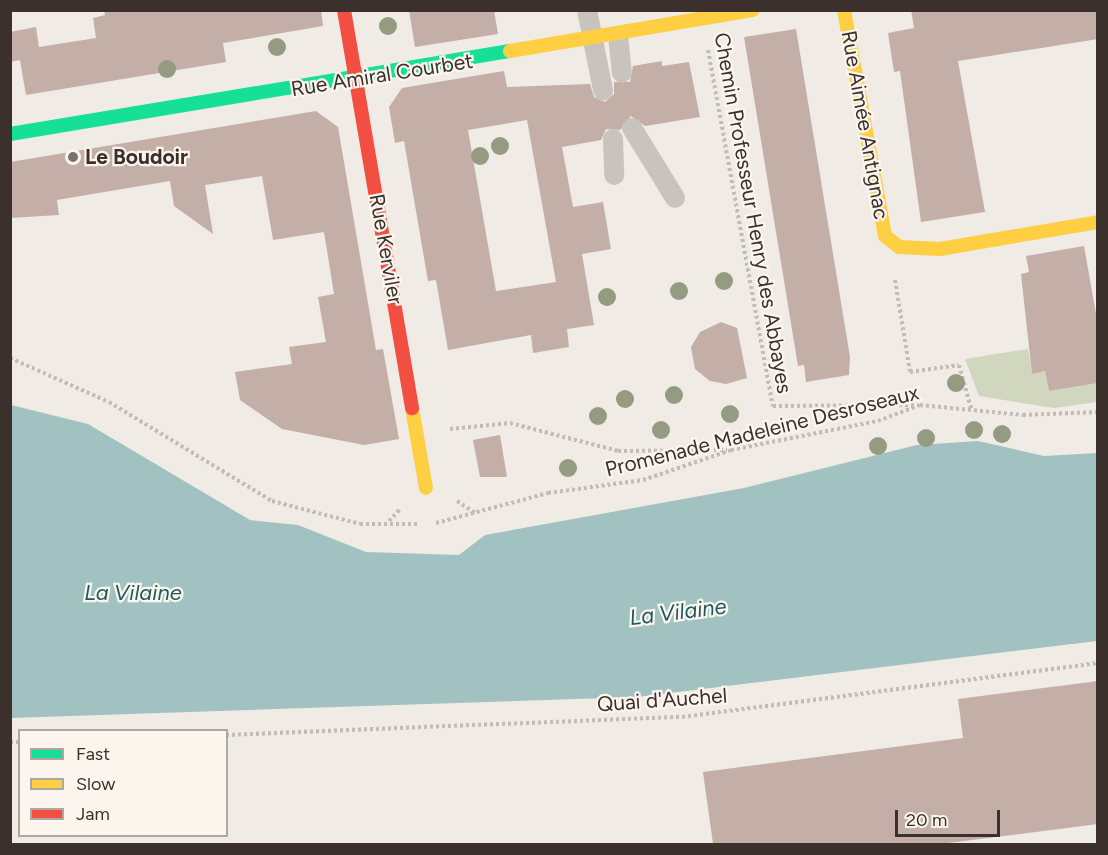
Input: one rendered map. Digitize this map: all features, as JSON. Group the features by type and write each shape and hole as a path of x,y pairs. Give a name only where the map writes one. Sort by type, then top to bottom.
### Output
{"street":[{"name":"Rue Kerviler","path":"344,10 426,488"},
{"name":"Rue Amiral Courbet","path":"10,134 356,80 703,22 753,10"},
{"name":"Rue Aimée Antignac","path":"844,10 855,81 885,236 899,247 940,249 1098,222"}],"lane":[{"path":"587,10 603,90"},
{"path":"618,36 622,73"},
{"path":"632,128 675,198"},
{"path":"613,139 614,175"}],"path":[{"name":"Chemin Professeur Henry des Abbayes","path":"703,22 773,406 921,405"},
{"path":"899,247 892,260 910,372 959,365 971,408"},
{"name":"Promenade Madeleine Desroseaux","path":"10,358 109,402 272,501 360,524 388,521 430,524 477,514 548,493 643,480 731,450 878,421 921,405 971,408 1023,415 1098,412"},
{"path":"418,432 510,423 618,451 731,450"},
{"path":"458,501 477,514"},
{"path":"388,521 404,506"},
{"name":"Quai d'Auchel","path":"228,735 682,717 1098,663"}],"green space":[{"path":"1028,349 1032,373 1045,371 1049,391 1097,383 1097,402 1054,408 979,396 965,359"}],"water":[{"name":"La Vilaine","path":"11,405 88,424 250,520 298,525 366,552 459,555 485,535 744,488 917,445 978,441 1044,456 1097,453 1097,641 637,697 11,718"}],"building":[{"path":"104,10 321,10 323,26 223,43 226,62 26,95 20,60 10,62 10,32 36,27 39,47 96,38 93,18 105,15"},
{"path":"409,10 494,10 498,34 415,47"},
{"path":"911,10 1098,10 1098,39 958,61 985,212 921,222 900,71 894,72 888,33 914,28"},
{"path":"796,29 850,357 849,375 806,382 804,365 798,366 744,37"},
{"path":"662,61 662,66 689,62 700,117 645,126 631,116 620,130 606,129 601,140 562,147 573,207 603,202 611,249 582,254 594,325 567,329 569,347 533,353 531,335 448,350 436,280 428,281 404,141 395,143 389,107 402,88 504,71 507,87 590,84 594,97 605,102 614,94 614,82 630,82 633,66","holes":["527,120 556,282 496,291 468,130"]},
{"path":"316,111 338,127 376,350 383,349 399,439 364,445 282,429 240,400 235,372 292,364 289,347 326,342 318,297 334,294 324,232 273,240 262,176 205,185 213,234 174,206 170,181 57,200 59,215 10,218 10,162"},
{"path":"1084,246 1098,325 1098,383 1049,391 1045,371 1032,374 1021,274 1029,272 1026,256"},
{"path":"721,322 737,328 747,378 726,384 710,381 695,369 691,347 700,332"},
{"path":"500,435 507,477 480,477 473,440"},
{"path":"1098,681 1098,824 940,844 713,844 703,772 963,738 958,699"}],"traffic: fast":[{"path":"10,134 510,51"}],"traffic: slow":[{"path":"510,51 753,10"},
{"path":"844,10 885,236 899,247 940,249 1098,222"},
{"path":"412,408 426,488"}],"traffic: jam":[{"path":"344,10 412,408"}],"place":[{"name":"Le Boudoir","path":"73,157"}]}
